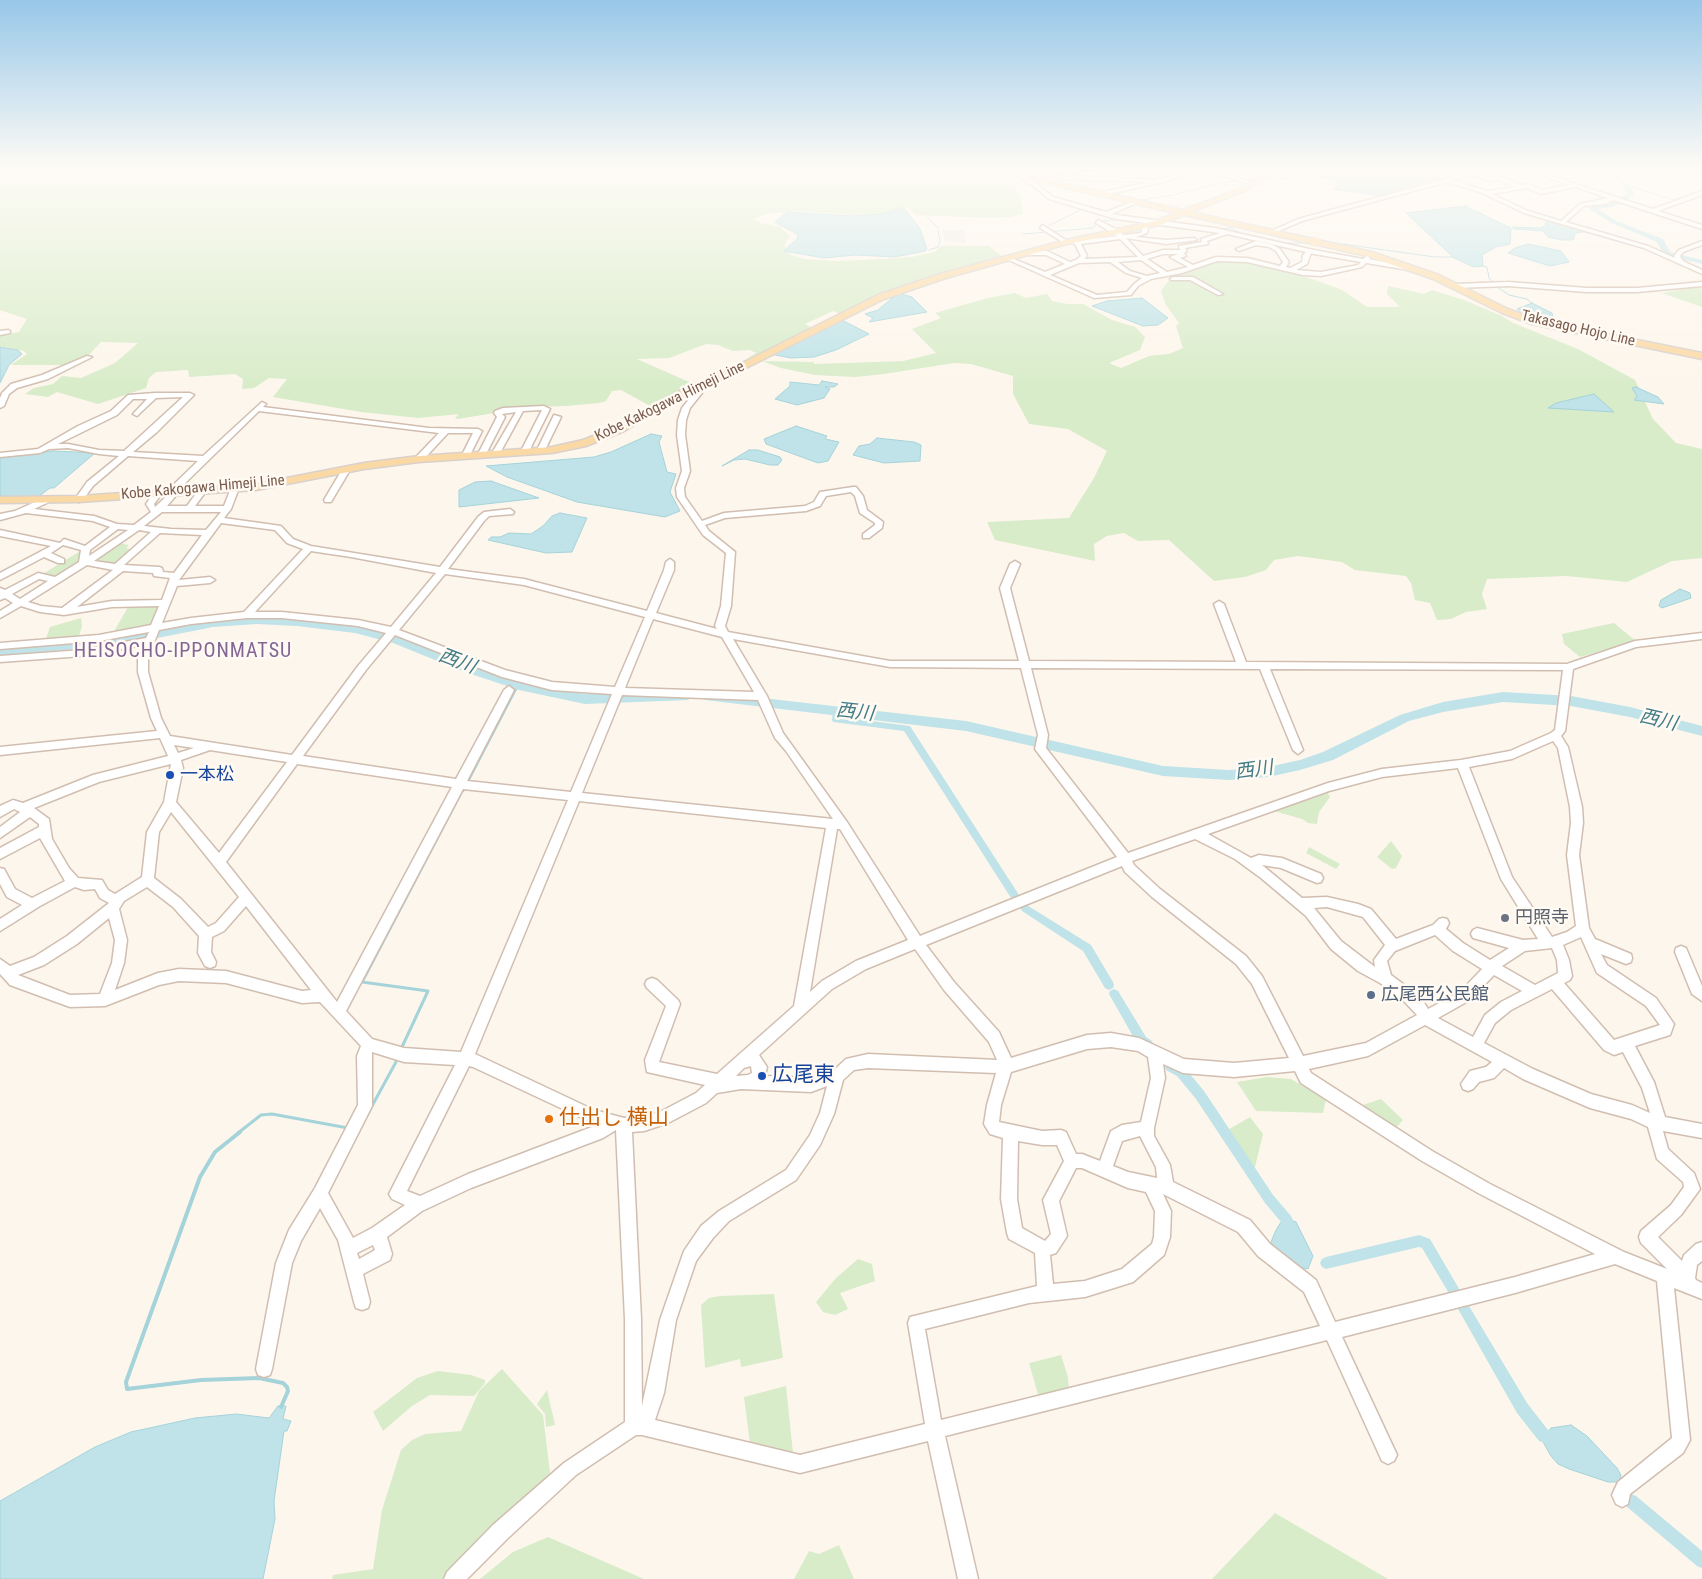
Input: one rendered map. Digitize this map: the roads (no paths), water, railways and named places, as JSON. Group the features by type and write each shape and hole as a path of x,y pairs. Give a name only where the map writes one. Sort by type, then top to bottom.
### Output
{"main road":[{"name":"Kobe Kakogawa Himeji Line","path":"0,500 46,500 235,488 273,484 419,459 572,447 602,438 620,430 672,398 881,297 1007,258 1068,243"},
{"name":"Takasago Hojo Line","path":"1311,243 1415,268 1505,311 1544,324 1702,356"}],"street":[{"path":"1044,275 1078,261 1084,256 1072,243"},
{"path":"1128,243 1142,258 1164,274 1173,279 1191,278 1220,294"},
{"path":"1131,248 1145,243"},
{"path":"1148,243 1157,247 1167,243 1183,249"},
{"path":"1178,264 1173,258 1183,256 1181,243"},
{"path":"1190,243 1206,247 1216,259"},
{"path":"1078,261 1112,261 1142,258 1163,252 1206,247 1212,243"},
{"path":"1239,249 1258,243 1275,248 1286,262 1282,268"},
{"path":"1273,243 1310,251 1368,258 1402,269 1415,268"},
{"path":"1632,243 1702,272"},
{"path":"1681,263 1677,256 1681,251 1702,243"},
{"path":"1291,270 1305,263 1306,255 1310,251"},
{"path":"1025,253 1047,253 1070,264"},
{"path":"1007,258 1096,298 1129,294 1136,285 1146,278 1194,268 1216,259 1247,260 1310,274 1330,274 1360,266 1368,258"},
{"path":"1170,259 1165,261 1170,264 1187,264 1194,268"},
{"path":"1112,261 1128,272 1146,278"},
{"path":"1456,286 1508,284 1587,290 1637,290 1702,284"},
{"path":"0,333 8,332"},
{"path":"0,406 6,393 14,386 45,377 90,357"},
{"path":"698,386 698,393 686,408 682,420 681,435 686,471 680,488 681,497 706,533 731,552 726,606 720,626 723,634 762,696 779,735 790,748 838,825 916,941 949,986 994,1037 1004,1055 1005,1067 994,1105 991,1124 995,1129 1011,1133 1042,1138 1061,1137 1072,1161"},
{"path":"137,414 146,402 155,395"},
{"path":"1,452 40,451 81,428 114,413 125,400 131,397 190,395 126,454 90,484 78,498"},
{"path":"0,615 85,563 135,527 153,512 264,402"},
{"path":"466,455 487,427 501,417 498,413 502,410 544,408 546,409 525,451"},
{"path":"257,409 445,431 487,427"},
{"path":"496,453 521,409"},
{"path":"541,450 557,417"},
{"path":"482,454 487,427"},
{"path":"419,459 445,431"},
{"path":"48,447 75,447 99,452 205,459"},
{"path":"328,500 346,470"},
{"path":"148,880 153,832 170,803 177,768 175,758 156,718 143,672 143,658 174,580 207,533 227,509 235,488"},
{"path":"700,524 724,516 743,513 806,508 817,504 823,494 853,489 859,496 863,510 879,522 879,526 866,536"},
{"path":"189,509 203,490"},
{"path":"153,512 150,504 159,492"},
{"path":"0,517 26,510 46,500"},
{"path":"153,512 189,509 227,509"},
{"path":"26,510 94,519 116,526 188,534 207,533"},
{"path":"219,862 384,641 443,570 485,515 510,512"},
{"path":"219,520 278,528 290,540 309,548 524,582 723,634 890,664 1568,667 1635,644 1702,636"},
{"path":"85,563 86,550 116,526"},
{"path":"64,612 119,567 158,530"},
{"path":"0,533 58,545 0,577 16,589"},
{"path":"64,542 86,550"},
{"path":"247,615 309,548"},
{"path":"44,553 61,561"},
{"path":"417,1206 415,1202 397,1194 465,1058 525,919 669,570 670,562"},
{"path":"85,563 159,570 157,574 174,580 210,580"},
{"path":"1015,564 1005,588 1043,735 1040,749 1126,860 1129,868 1137,877 1241,960 1257,980 1306,1078 1427,1156 1493,1193 1616,1256 1665,1278 1693,1285"},
{"path":"2,595 38,576 56,580"},
{"path":"2,595 40,610 64,612 112,604 164,603"},
{"path":"1219,604 1242,665"},
{"path":"0,646 99,638 154,627 247,615 311,616 394,631 519,679 552,686 618,691 762,696"},
{"path":"0,659 83,653 149,641"},
{"path":"1263,665 1298,750"},
{"path":"170,803 219,862 323,996 359,1037 368,1044 404,1055 465,1058 492,1068 593,1117 619,1124 644,1124 682,1110 719,1084 800,1009 839,977 861,964 1126,860 1362,777 1461,764 1512,755 1555,736 1560,731 1568,667"},
{"path":"339,1012 509,690"},
{"path":"1554,982 1614,1048 1629,1041 1665,1030 1668,1024 1650,1002 1602,969 1583,928 1572,855 1577,823 1576,807 1562,747 1555,736"},
{"path":"0,751 166,737 211,747 459,784 838,825"},
{"path":"0,833 27,810 97,778 211,747"},
{"path":"1461,764 1465,769 1507,880 1538,929 1552,942 1563,960 1565,976 1506,1006 1490,1019 1475,1046"},
{"path":"0,812 13,804 27,810 45,822 46,840 60,864 74,882 84,885 98,884 104,894 115,904 121,940 118,963 105,1000"},
{"path":"800,1009 838,825"},
{"path":"0,854 44,830"},
{"path":"1196,834 1251,863 1319,921 1336,945 1362,967 1385,979 1418,1005 1427,1019 1501,1060 1590,1101 1632,1112 1657,1122 1702,1131"},
{"path":"1251,863 1259,860 1282,863 1317,878"},
{"path":"0,874 11,893 33,904"},
{"path":"148,880 128,891 115,904 39,961 4,969 15,982 70,1001 105,1000 158,979 179,975 226,977 302,997 323,996"},
{"path":"148,880 177,903 206,934 204,953 210,962"},
{"path":"0,926 33,904 74,882"},
{"path":"206,934 220,927 246,897"},
{"path":"1298,903 1327,902 1367,913 1394,946"},
{"path":"1385,979 1380,960 1394,946 1440,926 1458,947 1534,991"},
{"path":"1477,934 1522,946 1552,942 1571,936 1583,928"},
{"path":"1592,944 1626,958"},
{"path":"652,984 673,1004 652,1067 719,1084 750,1082 811,1085 837,1076 851,1064 868,1061 1005,1067 1087,1042 1128,1042 1183,1066 1234,1070 1299,1064 1368,1049 1427,1019 1465,996 1498,960 1522,946"},
{"path":"1681,952 1697,990 1702,995"},
{"path":"264,1369 284,1263 295,1236 320,1194 365,1106 364,1056 368,1044"},
{"path":"1626,1044 1639,1065 1649,1087 1657,1122 1657,1139 1662,1154 1689,1178 1692,1189 1676,1210 1647,1237 1693,1285"},
{"path":"968,1579 935,1430 917,1339 916,1323 1046,1293 1067,1293 1115,1281 1139,1267 1154,1254 1162,1237 1163,1217 1159,1200 1159,1186 1163,1165 1147,1137 1147,1128 1158,1078 1154,1053"},
{"path":"743,1062 754,1059 760,1067 758,1077 750,1082"},
{"path":"1468,1084 1475,1076 1489,1072 1496,1067 1501,1060"},
{"path":"454,1579 500,1532 570,1469 638,1426 649,1414 656,1393 668,1320 690,1257 707,1232 724,1216 791,1175 815,1140 828,1114 837,1076"},
{"path":"349,1249 378,1234 417,1206 468,1182 619,1124"},
{"path":"619,1124 633,1319 638,1426"},
{"path":"1104,1170 1116,1136 1122,1132 1147,1128"},
{"path":"1011,1133 1009,1200 1015,1233 1044,1249 1050,1247 1059,1236 1051,1200 1072,1161"},
{"path":"1072,1161 1082,1161 1128,1180 1159,1186 1244,1226 1264,1250 1310,1286 1388,1455"},
{"path":"320,1194 339,1225 349,1249 362,1302"},
{"path":"353,1270 384,1254 378,1234"},
{"path":"1044,1249 1042,1254 1046,1293"},
{"path":"1693,1285 1690,1261 1702,1250"},
{"path":"638,1426 800,1464 1515,1285 1616,1256"},
{"path":"1622,1498 1621,1495 1624,1488 1677,1447 1681,1440 1665,1278"}],"water":[{"path":"793,243 925,243 927,249 895,257 855,255 824,258 784,251"},
{"path":"1438,243 1510,243 1496,247 1482,255 1483,266 1474,267 1454,258"},
{"path":"1528,244 1561,251 1569,262 1550,266 1508,253 1515,248"},
{"path":"898,293 912,297 927,312 869,322 873,318 865,314 878,310"},
{"path":"1142,298 1168,318 1158,325 1143,326 1092,306 1107,301"},
{"path":"1532,303 1552,313 1553,317 1542,320 1525,315 1517,309"},
{"path":"840,319 869,334 836,350 814,357 791,358 770,354"},
{"path":"0,347 18,350 22,354 9,365 0,383"},
{"path":"822,381 838,384 834,387 825,387 830,389 824,398 797,405 775,399 790,386 790,382 819,385"},
{"path":"1636,387 1658,397 1664,404 1634,400 1637,396 1632,388"},
{"path":"1594,394 1614,412 1548,408 1556,403"},
{"path":"796,426 827,436 825,439 839,442 828,461 818,463 766,444 764,439"},
{"path":"651,434 662,436 659,442 667,472 676,474 670,492 680,511 665,517 577,502 507,477 486,466 594,457 611,452"},
{"path":"877,438 914,442 921,445 920,461 884,463 853,455 859,446 870,444"},
{"path":"749,450 758,450 780,457 782,460 778,465 770,465 745,459 734,460 722,466"},
{"path":"54,451 95,453 54,488 50,488 38,497 0,496 0,456"},
{"path":"491,481 539,498 459,507 459,490 475,482"},
{"path":"560,513 587,518 572,552 546,553 488,540 491,537 500,537 509,533 531,534 543,526 552,516"},
{"path":"1680,589 1690,593 1691,598 1662,608 1659,606 1661,600"},
{"path":"1288,1219 1296,1222 1313,1256 1308,1269 1299,1267 1273,1248 1271,1242 1276,1230 1281,1222"},
{"path":"278,1406 286,1406 283,1419 291,1421 287,1431 284,1431 274,1501 275,1519 263,1579 0,1579 0,1501 95,1447 131,1432 195,1418 236,1414 269,1418"},
{"path":"1571,1425 1587,1436 1617,1468 1621,1475 1619,1482 1608,1482 1569,1469 1558,1464 1551,1456 1543,1442 1544,1436 1551,1428"}],"waterway":[{"path":"929,250 938,247 939,243"},
{"path":"1281,243 1313,243"},
{"path":"1333,243 1435,257 1454,257"},
{"path":"1623,243 1652,251"},
{"path":"1661,243 1667,253 1702,262"},
{"path":"1483,266 1487,267 1489,278 1496,286 1509,295 1527,299 1532,303"},
{"name":"西川","path":"0,651 117,642 213,623 257,620 297,622 355,629 397,640 466,668 523,687 585,699 688,696"},
{"path":"463,791 518,685"},
{"name":"西川","path":"709,697 966,726 1163,771 1229,775 1268,772 1300,765 1328,756 1405,718 1443,707 1503,697 1571,701 1630,712 1702,731"},
{"path":"837,711 836,720 907,728 1016,898"},
{"path":"402,1047 428,991 362,982 463,789"},
{"path":"1025,908 1087,948 1109,985"},
{"path":"1114,994 1142,1041 1148,1045"},
{"path":"360,1128 396,1062"},
{"path":"1170,1066 1181,1072 1200,1095 1269,1199 1287,1220 1286,1229"},
{"path":"238,1133 261,1115 272,1114 348,1128"},
{"path":"240,1132 215,1152 200,1177 126,1382 127,1389 201,1380 259,1378 283,1383 287,1387 288,1391 281,1407"},
{"path":"1326,1263 1419,1241 1426,1243 1454,1291"},
{"path":"1462,1305 1522,1408 1544,1436 1554,1439"},
{"path":"1631,1501 1702,1561"}],"place":[{"name":"一本松","path":"170,775"},
{"name":"円照寺","path":"1505,918"},
{"name":"広尾西公民館","path":"1371,995"},
{"name":"広尾東","path":"762,1076"},
{"name":"仕出し 横山","path":"549,1119"}],"district":[{"name":"HEISOCHO-IPPONMATSU","path":"183,652"}]}
